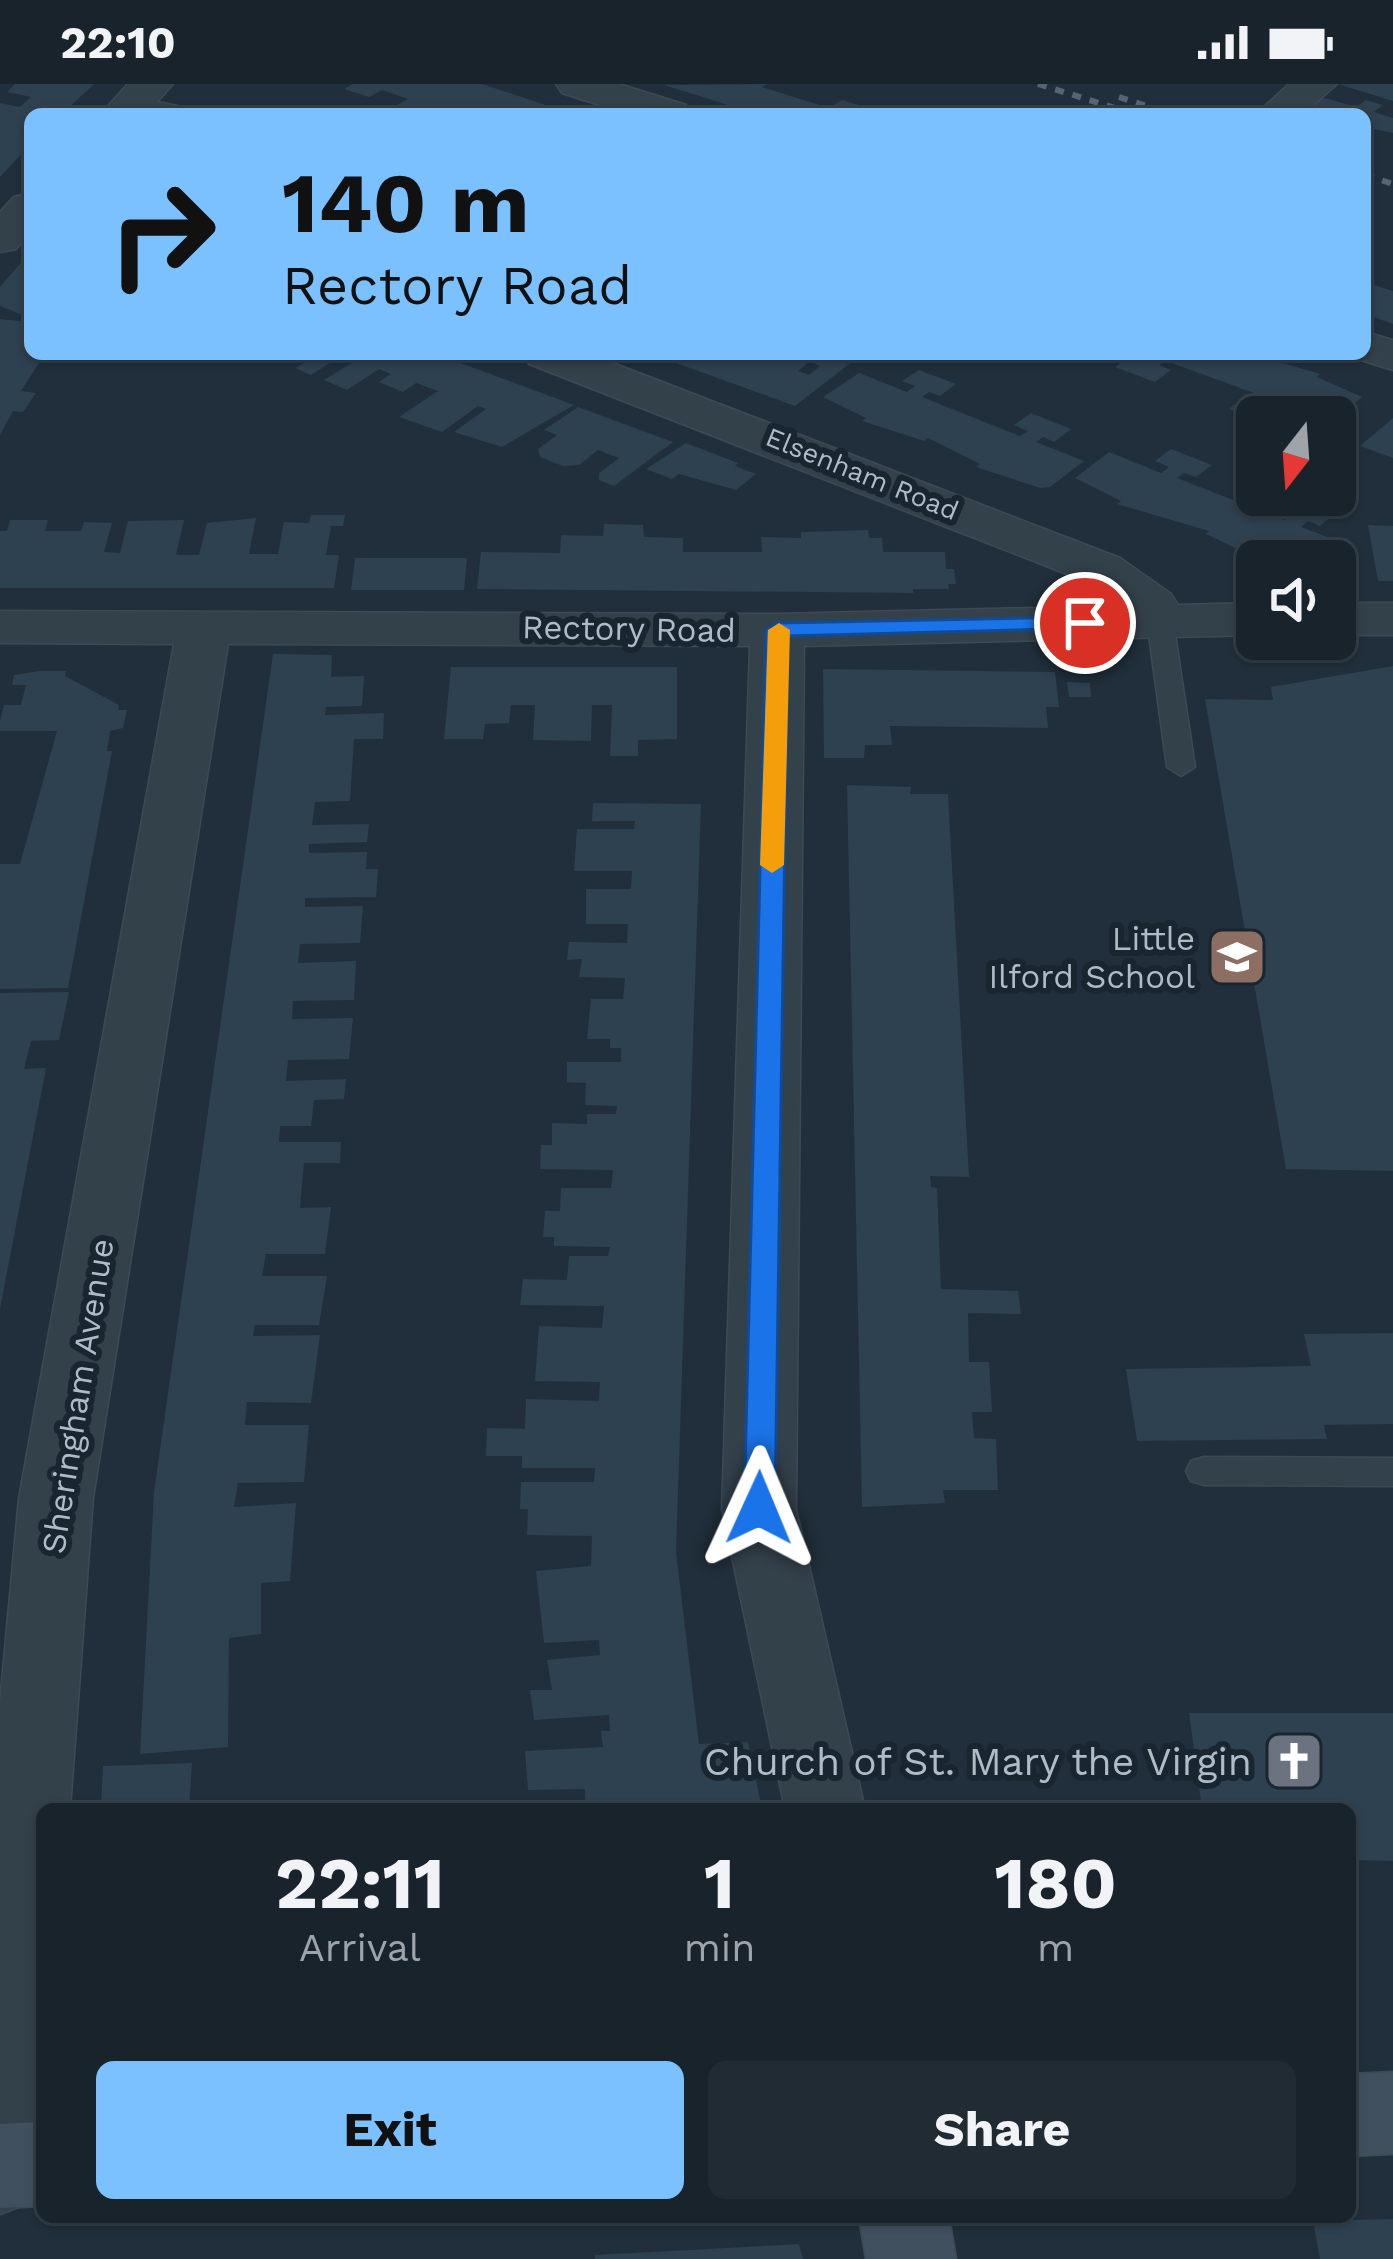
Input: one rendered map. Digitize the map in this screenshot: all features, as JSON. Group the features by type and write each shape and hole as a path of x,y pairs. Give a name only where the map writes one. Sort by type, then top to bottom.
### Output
{"main road":[{"path":"1356,2115 1393,2113"},
{"path":"0,2168 36,2165"},
{"path":"905,2223 911,2259"}],"street":[{"path":"577,84 652,108"},
{"path":"0,239 24,213"},
{"name":"Elsenham Road","path":"562,360 1101,569 1153,605 1160,621"},
{"name":"Rectory Road","path":"0,627 777,630 1236,619"},
{"path":"1356,619 1393,619"},
{"name":"Sheringham Avenue","path":"0,2168 56,1498 205,627"},
{"path":"777,630 759,1508 825,1803"}],"lane":[{"path":"1160,621 1180,766"},
{"path":"1204,1471 1393,1472"}],"building":[{"path":"15,84 94,84 68,108 24,108 24,151 0,177 0,103 20,107 31,97 7,92"},
{"path":"353,84 482,84 555,108 401,108 395,106 408,99 382,90 369,97 344,89"},
{"path":"767,84 762,87 829,108 738,108 664,85"},
{"path":"1393,84 1393,101 1341,85"},
{"path":"1318,96 1356,107 1366,100 1383,105 1374,112 1393,118 1393,133 1371,128 1371,108 1302,108"},
{"path":"842,100 869,108 829,108"},
{"path":"24,259 24,316 0,306 0,287"},
{"path":"1371,284 1393,291 1393,324 1371,316"},
{"path":"0,319 24,321 24,360 41,360 21,391 36,393 23,412 13,411 0,435"},
{"path":"309,360 334,360 311,375 295,368"},
{"path":"357,360 452,360 574,405 502,447 454,432 486,409 478,406 442,432 399,417 438,391 416,383 403,392 379,382 391,374 379,369 347,390 324,380"},
{"path":"668,360 807,360 798,371 809,375 820,366 814,363 818,360 854,360 795,406"},
{"path":"1124,360 1272,360 1320,374 1317,377 1362,397 1356,402 1356,396 1262,396 1166,361 1159,365 1171,370 1155,382 1115,367"},
{"path":"919,370 956,384 940,396 929,392 922,397 1020,436 1028,431 1014,425 1031,413 1071,429 1054,442 1043,437 1036,442 1084,461 1050,487 1040,488 976,467 980,464 928,438 924,441 862,421 866,418 823,397 859,373 907,392 915,386 902,381"},
{"path":"578,407 673,442 614,486 599,480 599,473 619,458 598,450 579,465 563,466 540,457 538,449 557,435 544,430"},
{"path":"1393,418 1393,458 1360,446"},
{"path":"686,443 756,474 736,490 679,474 672,479 646,469"},
{"path":"1171,449 1212,465 1196,477 1184,473 1177,478 1236,501 1236,516 1284,520 1331,516 1320,526 1308,521 1301,527 1335,540 1236,540 1236,548 1206,534 1209,531 1117,504 1121,501 1075,478 1109,452 1161,473 1169,467 1155,461"},
{"path":"311,515 345,515 343,526 331,526 326,555 339,555 334,588 0,588 0,531 7,531 10,520 48,520 45,531 81,531 84,522 112,523 104,552 120,553 128,521 184,520 176,555 199,555 207,523 256,518 249,554 278,554 284,522 309,523"},
{"path":"604,524 643,525 644,537 683,538 683,552 762,552 761,537 801,538 801,532 868,530 869,538 882,538 883,552 945,552 946,569 954,569 956,584 948,584 949,589 913,589 913,593 477,589 481,552 560,553 561,535 603,536"},
{"path":"1368,525 1393,526 1393,581 1378,581"},
{"path":"355,558 467,558 464,590 351,590"},
{"path":"273,654 332,655 331,677 364,676 362,706 326,707 325,715 384,713 383,739 354,739 350,801 315,802 312,825 369,824 367,842 309,844 309,853 367,852 366,869 378,869 376,897 305,898 305,907 363,906 360,943 300,944 298,963 356,961 354,1000 293,1001 292,1019 353,1018 349,1059 288,1060 286,1081 346,1079 344,1099 314,1100 311,1126 280,1126 279,1142 341,1142 340,1163 304,1163 300,1208 331,1207 325,1254 266,1254 262,1276 327,1276 319,1325 255,1325 253,1336 320,1335 311,1403 247,1402 245,1425 309,1425 304,1482 238,1483 234,1507 296,1503 290,1581 261,1583 261,1634 229,1638 228,1747 140,1754 154,1492"},
{"name":"Little Ilford School","path":"1393,666 1393,1171 1286,1169 1205,699 1273,700 1271,687"},
{"path":"451,667 677,667 677,739 638,740 638,756 610,756 612,705 592,705 591,741 533,740 535,705 511,705 509,723 485,724 483,739 444,739"},
{"path":"823,669 1055,672 1059,707 1046,707 1048,728 890,726 892,745 865,745 864,758 824,758"},
{"path":"66,671 65,676 119,705 118,710 127,710 123,728 110,731 107,751 112,751 68,988 0,989 0,864 20,864 57,731 0,731 0,721 4,705 21,705 26,685 12,685 14,675"},
{"path":"1067,682 1090,683 1091,697 1069,697"},
{"path":"847,785 911,787 910,794 948,794 969,1177 930,1176 931,1187 937,1188 941,1289 1018,1291 1021,1314 968,1313 969,1362 989,1362 992,1412 972,1412 974,1438 996,1439 998,1490 943,1490 945,1503 862,1507"},
{"path":"593,803 701,804 676,1552 699,1744 748,1742 761,1803 585,1803 585,1789 528,1790 525,1751 603,1747 601,1731 610,1731 609,1715 534,1720 530,1690 552,1690 547,1660 600,1655 599,1640 544,1643 536,1571 591,1566 592,1536 527,1535 528,1509 520,1509 521,1482 594,1482 595,1468 522,1468 522,1456 486,1456 487,1428 525,1429 526,1399 599,1401 600,1382 535,1381 539,1326 602,1328 604,1306 520,1305 523,1279 567,1280 569,1256 608,1256 610,1247 554,1246 554,1237 543,1237 545,1211 560,1211 561,1188 611,1188 613,1170 540,1169 541,1145 552,1145 552,1123 587,1124 587,1114 616,1114 617,1106 585,1105 586,1083 567,1082 567,1062 621,1062 621,1048 610,1048 610,1039 587,1039 591,999 623,999 625,978 579,977 582,959 567,960 569,942 627,943 628,924 586,924 586,889 631,889 632,871 574,871 577,829 634,829 635,821 592,821"},
{"path":"69,992 59,1040 31,1041 24,1069 46,1068 0,1309 0,993"},
{"path":"1393,1333 1393,1424 1324,1425 1327,1439 1137,1441 1126,1369 1311,1366 1304,1334"},
{"name":"Church of St. Mary the Virgin","path":"1189,1713 1393,1713 1393,1861 1356,1860 1356,1803 1201,1803"},
{"path":"192,1763 189,1803 101,1803 103,1766"},
{"path":"1393,2219 1393,2259 1320,2259 1313,2223"},
{"path":"799,2244 803,2259 595,2259 595,2255"}],"railway":[{"path":"1038,84 1115,108"},
{"path":"1119,97 1153,108"},
{"path":"1371,177 1393,184"}],"slow traffic":[{"path":"772,865 779,630"}],"place":[{"name":"Little Ilford School","path":"1237,957"},
{"name":"Church of St. Mary the Virgin","path":"1294,1761"}],"route":[{"path":"759,1508 777,630 1085,623"}]}
